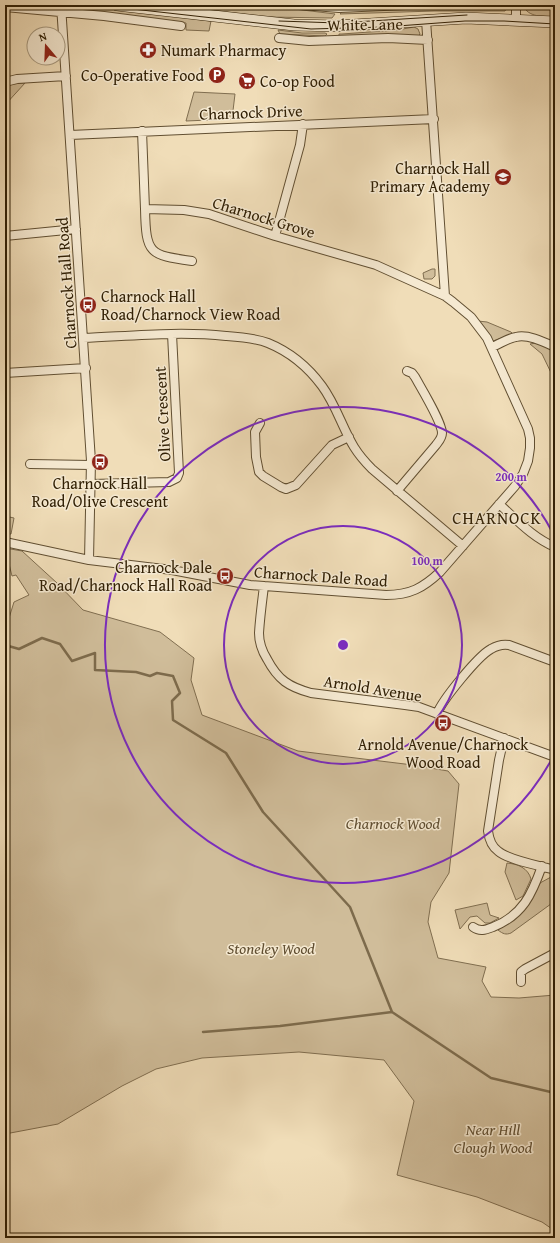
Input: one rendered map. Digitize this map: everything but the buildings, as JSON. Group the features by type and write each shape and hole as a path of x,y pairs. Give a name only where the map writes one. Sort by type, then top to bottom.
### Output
{"main road":[{"name":"White Lane","path":"117,5 294,25 338,26 466,18 516,19 555,22"}],"street":[{"name":"White Lane","path":"301,5 339,8 406,5"},
{"path":"516,5 516,19"},
{"path":"5,7 62,8 104,16 181,26"},
{"name":"Charnock Hall Road","path":"62,8 86,368 92,484 89,560"},
{"path":"426,20 434,119 444,296"},
{"name":"White Lane","path":"279,38 309,41 388,38 428,40"},
{"path":"5,82 17,79 66,76"},
{"name":"Charnock Drive","path":"70,134 434,119"},
{"path":"275,236 300,145 303,124"},
{"path":"142,131 147,240 154,252 168,258 192,261"},
{"name":"Charnock Grove","path":"145,209 178,209 209,214 275,236 376,265 444,296"},
{"path":"5,236 76,229"},
{"name":"Charnock Dale Road","path":"5,542 89,560 165,569 264,586 386,595 399,595 419,588 432,580 515,486 523,474 528,461 530,448 530,438 524,417 487,338 471,317 444,296"},
{"path":"84,338 172,334 212,334 266,342 283,350 298,360 322,385 349,437 362,458 397,491 463,546"},
{"name":"Olive Crescent","path":"92,484 169,482 177,478 179,473 172,334"},
{"path":"492,347 516,336 525,336 555,347"},
{"path":"5,373 86,368"},
{"path":"397,491 440,439 442,434 438,421 415,377 407,372"},
{"path":"260,423 255,432 256,457 259,472 263,476 286,489 296,485 332,445 349,437"},
{"path":"30,464 91,465"},
{"path":"499,504 526,530 555,547"},
{"name":"Arnold Avenue","path":"264,586 260,633 261,645 272,668 279,678 298,689 405,704 419,708 555,757"},
{"path":"437,714 443,703 480,658 497,646 504,644 509,645 555,662"},
{"path":"504,738 488,831 489,838 494,847 503,854 555,870"},
{"path":"473,927 478,930 486,930 510,919 533,890 542,866"},
{"path":"521,982 521,972 555,953"}],"green space":[{"path":"71,5 101,7 211,21 209,31 186,30 186,23 91,12 70,8"},
{"path":"169,5 262,5 335,14 332,18 266,17"},
{"path":"508,5 505,11 434,11 340,14 343,11"},
{"path":"523,5 550,5 555,7 555,17 536,16 528,12"},
{"path":"414,27 418,29 420,34 418,36 339,36 339,34 397,30"},
{"path":"278,30 327,34 325,36 280,34"},
{"path":"25,83 5,105 5,87 11,84"},
{"path":"194,92 235,94 232,119 186,121"},
{"path":"435,269 435,276 432,279 424,279 423,273"},
{"path":"478,321 487,322 513,334 493,341"},
{"path":"536,343 555,350 555,381 542,354 530,344"},
{"path":"5,516 14,518 11,534 5,534"},
{"path":"5,548 22,551 57,583 83,610 160,632 194,658 191,680 202,715 298,751 413,765 448,771 459,784 449,873 431,902 428,922 438,958 486,967 482,981 491,997 519,998 555,995 555,1231 542,1222 477,1197 397,1175 414,1101 384,1060 299,1052 202,1058 156,1069 122,1086 58,1124 5,1134 5,619 9,618 14,602 29,595 16,575 12,576"},
{"path":"507,863 515,864 525,869 530,875 531,879 523,896 516,900 505,872"},
{"path":"551,877 555,878 555,901 511,933 504,934 498,930 523,910 532,898 540,883"},
{"path":"487,903 490,915 499,918 490,923 485,923 477,916 470,917 460,929 455,910"}],"waterway":[{"path":"5,645 19,649 42,638 60,644 72,661 95,653 95,670 136,672 150,676 157,673 173,676 180,693 172,701 173,720 226,753 263,812 350,907 392,1012 491,1078 555,1093"},
{"path":"203,1032 280,1026 392,1012"}],"tram line":[{"path":"97,5 311,29 384,27 465,21 504,21 555,24"},
{"path":"279,21 338,23 467,15"}],"place":[{"name":"Numark Pharmacy","path":"148,50"},
{"name":"Co-Operative Food","path":"217,75"},
{"name":"Co-op Food","path":"247,81"},
{"name":"Charnock Hall Primary Academy","path":"503,177"},
{"name":"Charnock Hall Road/Charnock View Road","path":"88,305"},
{"name":"Charnock Hall Road/Olive Crescent","path":"100,462"},
{"name":"Charnock Dale Road/Charnock Hall Road","path":"225,576"},
{"name":"Arnold Avenue/Charnock Wood Road","path":"443,723"}],"district":[{"name":"CHARNOCK","path":"497,518"}],"park label":[{"name":"Charnock Wood","path":"393,823"},
{"name":"Stoneley Wood","path":"271,948"},
{"name":"Near Hill Clough Wood","path":"493,1138"}]}
